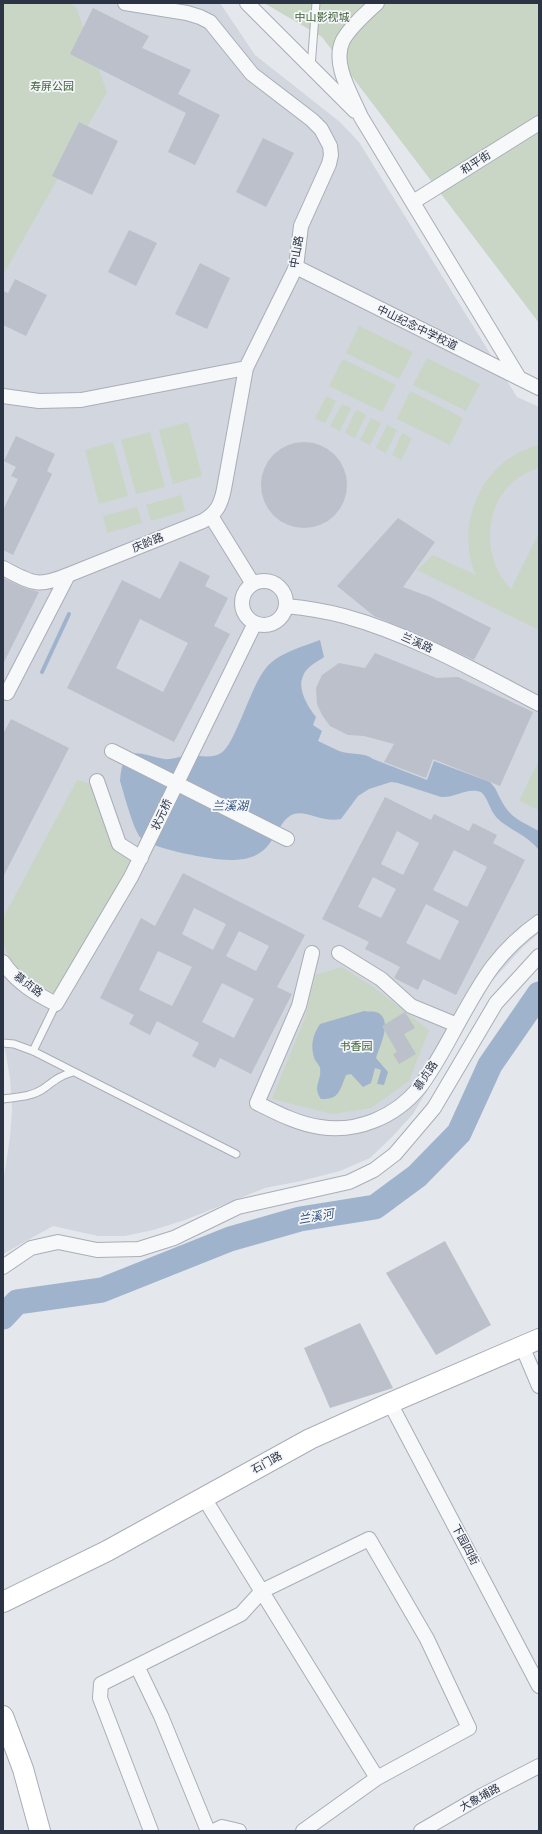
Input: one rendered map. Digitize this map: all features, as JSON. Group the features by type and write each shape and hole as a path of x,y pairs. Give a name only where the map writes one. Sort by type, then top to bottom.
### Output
{"street":[{"name":"中山路","path":"125,3 187,13 200,16 210,22 232,52 252,74 312,120 326,137 330,155 329,164 301,226 296,267 246,368"},
{"path":"247,3 361,117"},
{"path":"377,3 353,27 343,41 339,55 342,74 361,117 519,378"},
{"name":"和平街","path":"413,202 539,123"},
{"name":"中山纪念中学校道","path":"296,267 539,388"},
{"path":"3,396 38,401 81,400 246,368 224,489 219,507 211,516 253,584"},
{"name":"庆龄路","path":"3,568 34,583 53,582 203,521 211,516"},
{"path":"4,695 68,575"},
{"path":"266,581 279,587 284,592 286,606 284,612 275,622 262,625 255,624 245,614 242,601 247,589 253,584 266,581"},
{"name":"兰溪路","path":"286,606 344,616 398,634 421,644 539,704"},
{"name":"状元桥","path":"56,1004 144,852 255,624"},
{"path":"118,754 285,838"},
{"path":"97,781 119,844 144,852"},
{"name":"慕贞路","path":"312,953 299,1006 257,1104 288,1118 320,1127 336,1128 370,1123 398,1109 419,1088 493,966 509,948 539,922"},
{"path":"340,953 381,979 410,1006 457,1025"},
{"path":"3,1267 32,1248 58,1242 97,1250 139,1249 174,1238 238,1207 349,1182 374,1170 395,1154 434,1108 496,1003 539,956"},
{"name":"慕贞路","path":"3,962 16,978 26,987 56,1004"},
{"path":"531,1343 539,1386"},
{"name":"石门路","path":"3,1602 107,1551 310,1439 531,1343"},
{"name":"下园四街","path":"390,1403 539,1686"},
{"path":"204,1498 377,1778"},
{"path":"151,1831 100,1698 101,1684 241,1614 262,1591 369,1540 427,1639 468,1728 377,1778 303,1831"},
{"path":"137,1666 161,1716 208,1831"},
{"path":"3,1716 23,1769 40,1831"},
{"name":"大象埔路","path":"421,1831 482,1795 539,1766"},
{"path":"214,1831 222,1827 239,1831"}],"lane":[{"path":"311,67 316,3"},
{"path":"34,1051 56,1004"},
{"path":"3,1043 14,1044 34,1051 236,1154"},
{"path":"3,1099 34,1094 55,1079 73,1072"}],"shaded area":[{"path":"3,3 220,3 255,55 340,122 359,142 517,397 539,407 539,933 523,947 492,981 413,1114 370,1158 340,1171 265,1188 185,1220 153,1230 125,1236 98,1236 53,1226 3,1254 3,1183 10,1137 12,1110 10,1078 3,1038"}],"green space":[{"name":"寿屏公园","path":"3,3 69,3 76,7 107,92 3,275"},
{"name":"中山影视城","path":"264,3 539,3 539,323 322,37"},
{"path":"359,326 413,352 399,379 346,353"},
{"path":"427,358 480,384 466,411 413,385"},
{"path":"343,359 396,385 382,412 329,386"},
{"path":"410,391 463,418 450,445 397,419"},
{"path":"326,396 336,401 325,423 315,419"},
{"path":"342,404 351,408 340,431 330,426"},
{"path":"356,410 366,415 355,438 345,433"},
{"path":"371,418 381,423 370,445 360,440"},
{"path":"188,422 202,476 173,484 159,430"},
{"path":"387,425 397,430 386,453 376,448"},
{"path":"150,432 165,487 136,494 121,440"},
{"path":"402,433 412,438 401,460 392,455"},
{"path":"113,442 128,496 99,504 85,450"},
{"path":"539,445 539,468 521,476 507,488 497,503 492,520 490,538 493,556 500,574 511,589 539,533 539,630 417,570 433,555 476,575 470,555 469,535 471,515 478,496 488,479 502,464 519,452"},
{"path":"181,495 185,511 151,521 146,505"},
{"path":"137,507 142,523 107,533 103,516"},
{"path":"539,760 539,810 519,801"},
{"path":"77,780 106,788 131,861 56,994 14,970 3,942 3,918"},
{"name":"书香园","path":"342,967 373,987 429,1030 409,1081 371,1108 332,1114 272,1099 306,1015 315,975"}],"water":[{"name":"兰溪湖","path":"320,640 324,657 312,665 304,673 301,686 304,698 316,717 313,725 322,731 318,741 339,751 365,755 427,780 434,761 490,782 496,789 500,799 508,811 523,823 539,831 539,850 529,840 497,818 481,792 471,791 441,797 391,782 369,789 358,796 341,819 334,820 299,813 289,816 281,825 266,848 254,856 246,859 221,860 197,856 169,850 147,842 141,838 132,820 120,781 124,760 128,756 139,753 164,759 172,759 182,756 212,756 221,753 232,739 260,676 266,668 284,654"},
{"path":"364,1011 376,1012 381,1015 384,1020 385,1026 383,1040 376,1058 388,1072 384,1085 377,1084 381,1070 375,1068 371,1083 363,1087 351,1074 346,1075 336,1096 321,1099 317,1090 320,1068 313,1055 312,1046 317,1028 320,1024"}],"building":[{"path":"93,8 149,36 142,48 191,70 178,94 220,115 195,165 168,152 186,113 70,54"},
{"path":"79,122 118,141 92,195 52,176"},
{"path":"263,138 294,153 266,207 236,192"},
{"path":"129,230 157,243 136,286 108,272"},
{"path":"200,263 230,278 207,329 175,314"},
{"path":"15,279 47,295 26,336 3,325 3,291 8,293"},
{"path":"16,436 55,454 47,471 52,474 13,555 3,550 3,510 18,479 11,476 16,467 4,461"},
{"path":"304,442 320,445 328,449 340,461 344,469 347,485 344,501 340,509 328,521 320,525 304,528 288,525 280,521 268,509 264,501 261,485 264,469 268,461 280,449 288,445"},
{"path":"398,518 435,542 403,587 430,597 491,628 474,660 423,636 374,616 337,586"},
{"path":"180,561 210,576 205,586 228,598 214,626 230,634 174,742 67,688 122,580 160,599","holes":["140,619 188,643 163,692 116,668"]},
{"path":"3,578 25,588 39,592 3,664"},
{"path":"375,653 437,678 458,677 533,712 500,786 433,759 426,778 384,762 394,744 364,736 348,735 330,726 322,715 317,704 316,688 322,675 339,663 365,668"},
{"path":"11,719 69,748 3,877 3,734"},
{"path":"385,797 431,820 434,814 469,831 473,823 497,835 493,843 525,860 456,995 423,979 418,990 394,978 400,967 365,949 369,942 322,919","holes":["397,831 419,843 403,875 381,864","454,850 487,867 467,907 433,890","373,877 396,889 381,918 358,907","426,904 459,921 440,960 406,943"]},
{"path":"183,873 305,935 277,987 292,994 251,1074 220,1058 215,1068 192,1056 199,1043 157,1021 150,1035 129,1024 134,1015 100,998 141,918 155,926","holes":["194,908 226,924 213,950 182,934","239,931 269,946 256,971 226,956","158,951 192,967 172,1006 139,990","222,983 254,999 234,1038 202,1022"]},
{"path":"405,1012 415,1028 404,1034 416,1054 399,1064 393,1054 397,1052 382,1026"},
{"path":"445,1241 491,1325 436,1355 386,1273"},
{"path":"360,1323 393,1388 330,1408 304,1348"}],"waterway":[{"path":"42,672 69,614"},
{"name":"兰溪河","path":"3,1317 17,1302 102,1290 230,1239 300,1219 375,1207 417,1176 459,1133 490,1065 539,994"}]}
